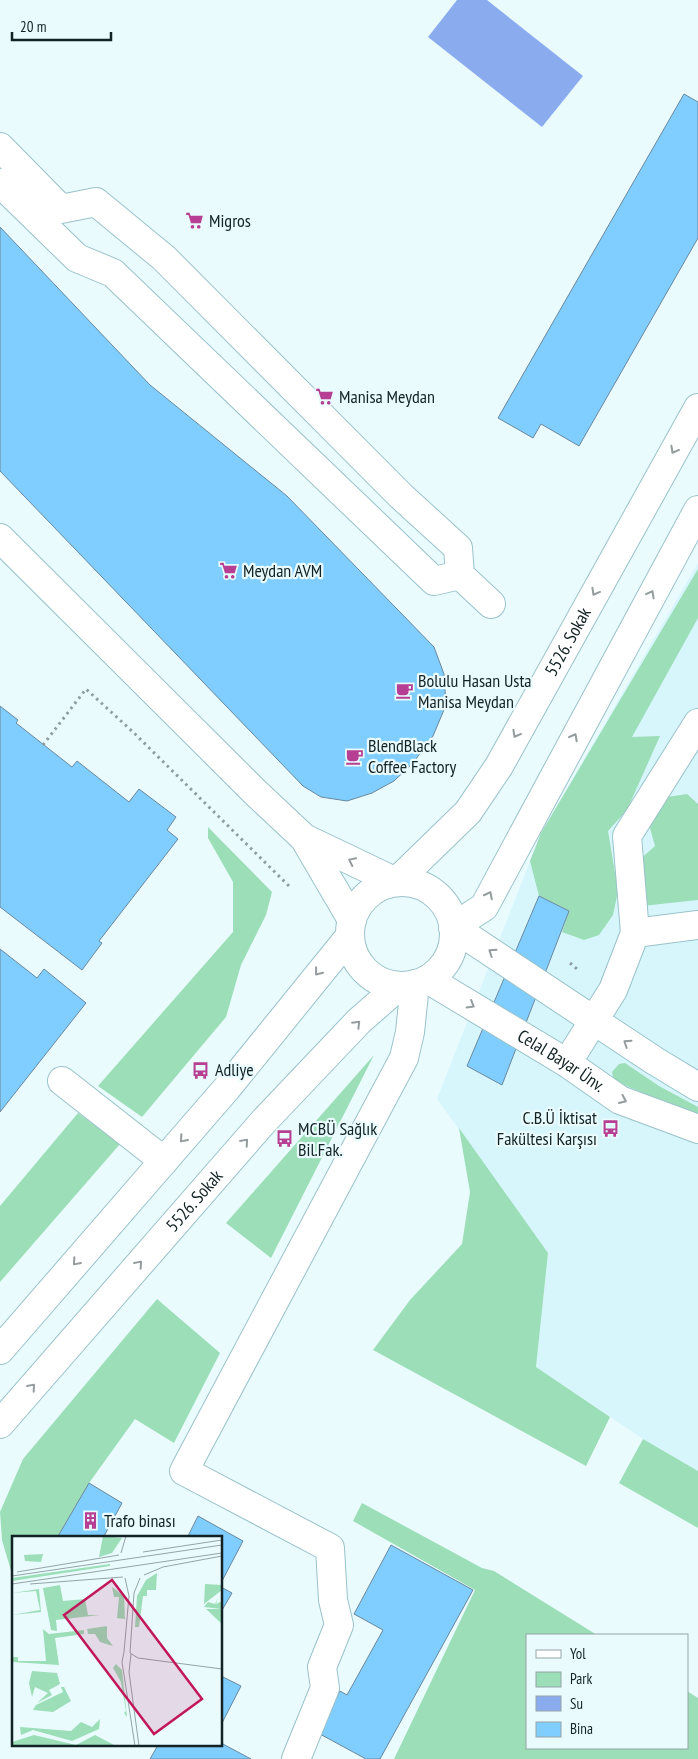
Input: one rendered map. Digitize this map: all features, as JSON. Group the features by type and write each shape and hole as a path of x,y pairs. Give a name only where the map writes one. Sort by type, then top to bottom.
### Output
{"street":[{"path":"0,147 61,209 96,202 164,258 401,496 458,548 460,575 491,604"},
{"path":"0,183 77,258 113,273 434,581 460,575"},
{"name":"5526. Sokak","path":"396,882 468,812 498,766 698,408"},
{"path":"454,927 484,907 698,510"},
{"path":"0,538 248,786 304,838 396,882"},
{"path":"567,1063 613,990 635,933 627,836 698,723"},
{"path":"0,1350 164,1161 351,928 358,906 368,894 382,886 396,882 412,883 427,888 440,898 449,911 454,927 454,942 449,956 414,983 384,983 365,970 353,951 351,928 304,838"},
{"path":"635,933 698,925"},
{"path":"454,927 594,1021 698,1087"},
{"path":"296,1759 325,1688 322,1667 339,1625 333,1600 330,1548 184,1471 404,1058 410,1032 414,983"},
{"name":"5526. Sokak","path":"0,1424 264,1121 359,1021 414,983"},
{"name":"Celal Bayar Ünv.","path":"414,983 567,1063 620,1100 698,1129"},
{"path":"62,1081 164,1161"}],"path":[{"path":"43,745 86,689 133,732 291,888"}],"shaded area":[{"path":"698,563 698,1471 643,1439 536,1367 548,1253 437,1099 541,833"}],"green space":[{"path":"698,569 698,618 632,737 660,736 627,810 608,831 618,891 613,915 599,935 584,940 562,932 569,911 539,896 530,861 541,833"},
{"path":"687,794 698,804 698,900 642,906 637,862 655,846 648,821 661,798"},
{"path":"208,827 272,892 266,915 241,965 226,1017 142,1117 98,1086 233,932 233,882 208,838"},
{"path":"374,1055 271,1258 226,1223"},
{"path":"625,1063 659,1086 698,1107 698,1116 617,1082 612,1072 619,1064"},
{"path":"78,1113 120,1144 0,1282 0,1206"},
{"path":"459,1128 548,1253 536,1367 610,1417 586,1466 373,1350 410,1300 462,1244 470,1192"},
{"path":"157,1299 220,1353 174,1443 135,1419 89,1483 58,1536 12,1536 12,1574 2,1540 0,1512 23,1459"},
{"path":"643,1439 698,1471 698,1528 619,1483"},
{"path":"362,1503 482,1568 494,1571 595,1634 526,1634 526,1749 688,1749 688,1692 698,1698 698,1759 394,1759 475,1590 353,1521"}],"water":[{"path":"457,0 487,0 583,76 542,127 428,37"}],"building":[{"path":"684,94 698,102 698,238 579,446 541,424 533,438 498,418"},
{"name":"Meydan AVM","path":"0,227 150,385 287,496 434,647 444,674 446,705 433,736 413,763 394,781 372,793 347,801 321,797 303,786 0,471"},
{"path":"0,706 18,720 16,723 72,767 77,761 129,802 139,789 176,817 167,830 178,839 99,941 102,943 82,970 0,907"},
{"path":"539,896 569,911 502,1085 467,1066"},
{"path":"0,949 37,978 44,969 86,1003 0,1112"},
{"name":"Trafo binası","path":"89,1483 122,1503 104,1536 58,1536"},
{"path":"198,1516 243,1541 222,1581 222,1536 188,1536"},
{"path":"391,1545 473,1590 380,1759 366,1759 318,1733 340,1691 347,1695 383,1630 354,1614"},
{"path":"222,1588 232,1593 222,1610"},
{"path":"222,1676 241,1686 222,1723"},
{"path":"222,1744 251,1759 150,1759 157,1746 222,1746"}],"place":[{"name":"Migros","path":"195,221"},
{"name":"Manisa Meydan","path":"325,397"},
{"name":"Meydan AVM","path":"229,571"},
{"name":"Bolulu Hasan Usta Manisa Meydan","path":"404,691"},
{"name":"BlendBlack Coffee Factory","path":"354,756"},
{"name":"Adliye","path":"201,1070"},
{"name":"C.B.Ü İktisat Fakültesi Karşısı","path":"611,1128"},
{"name":"MCBÜ Sağlık Bil.Fak.","path":"284,1139"},
{"name":"Trafo binası","path":"90,1521"}]}
